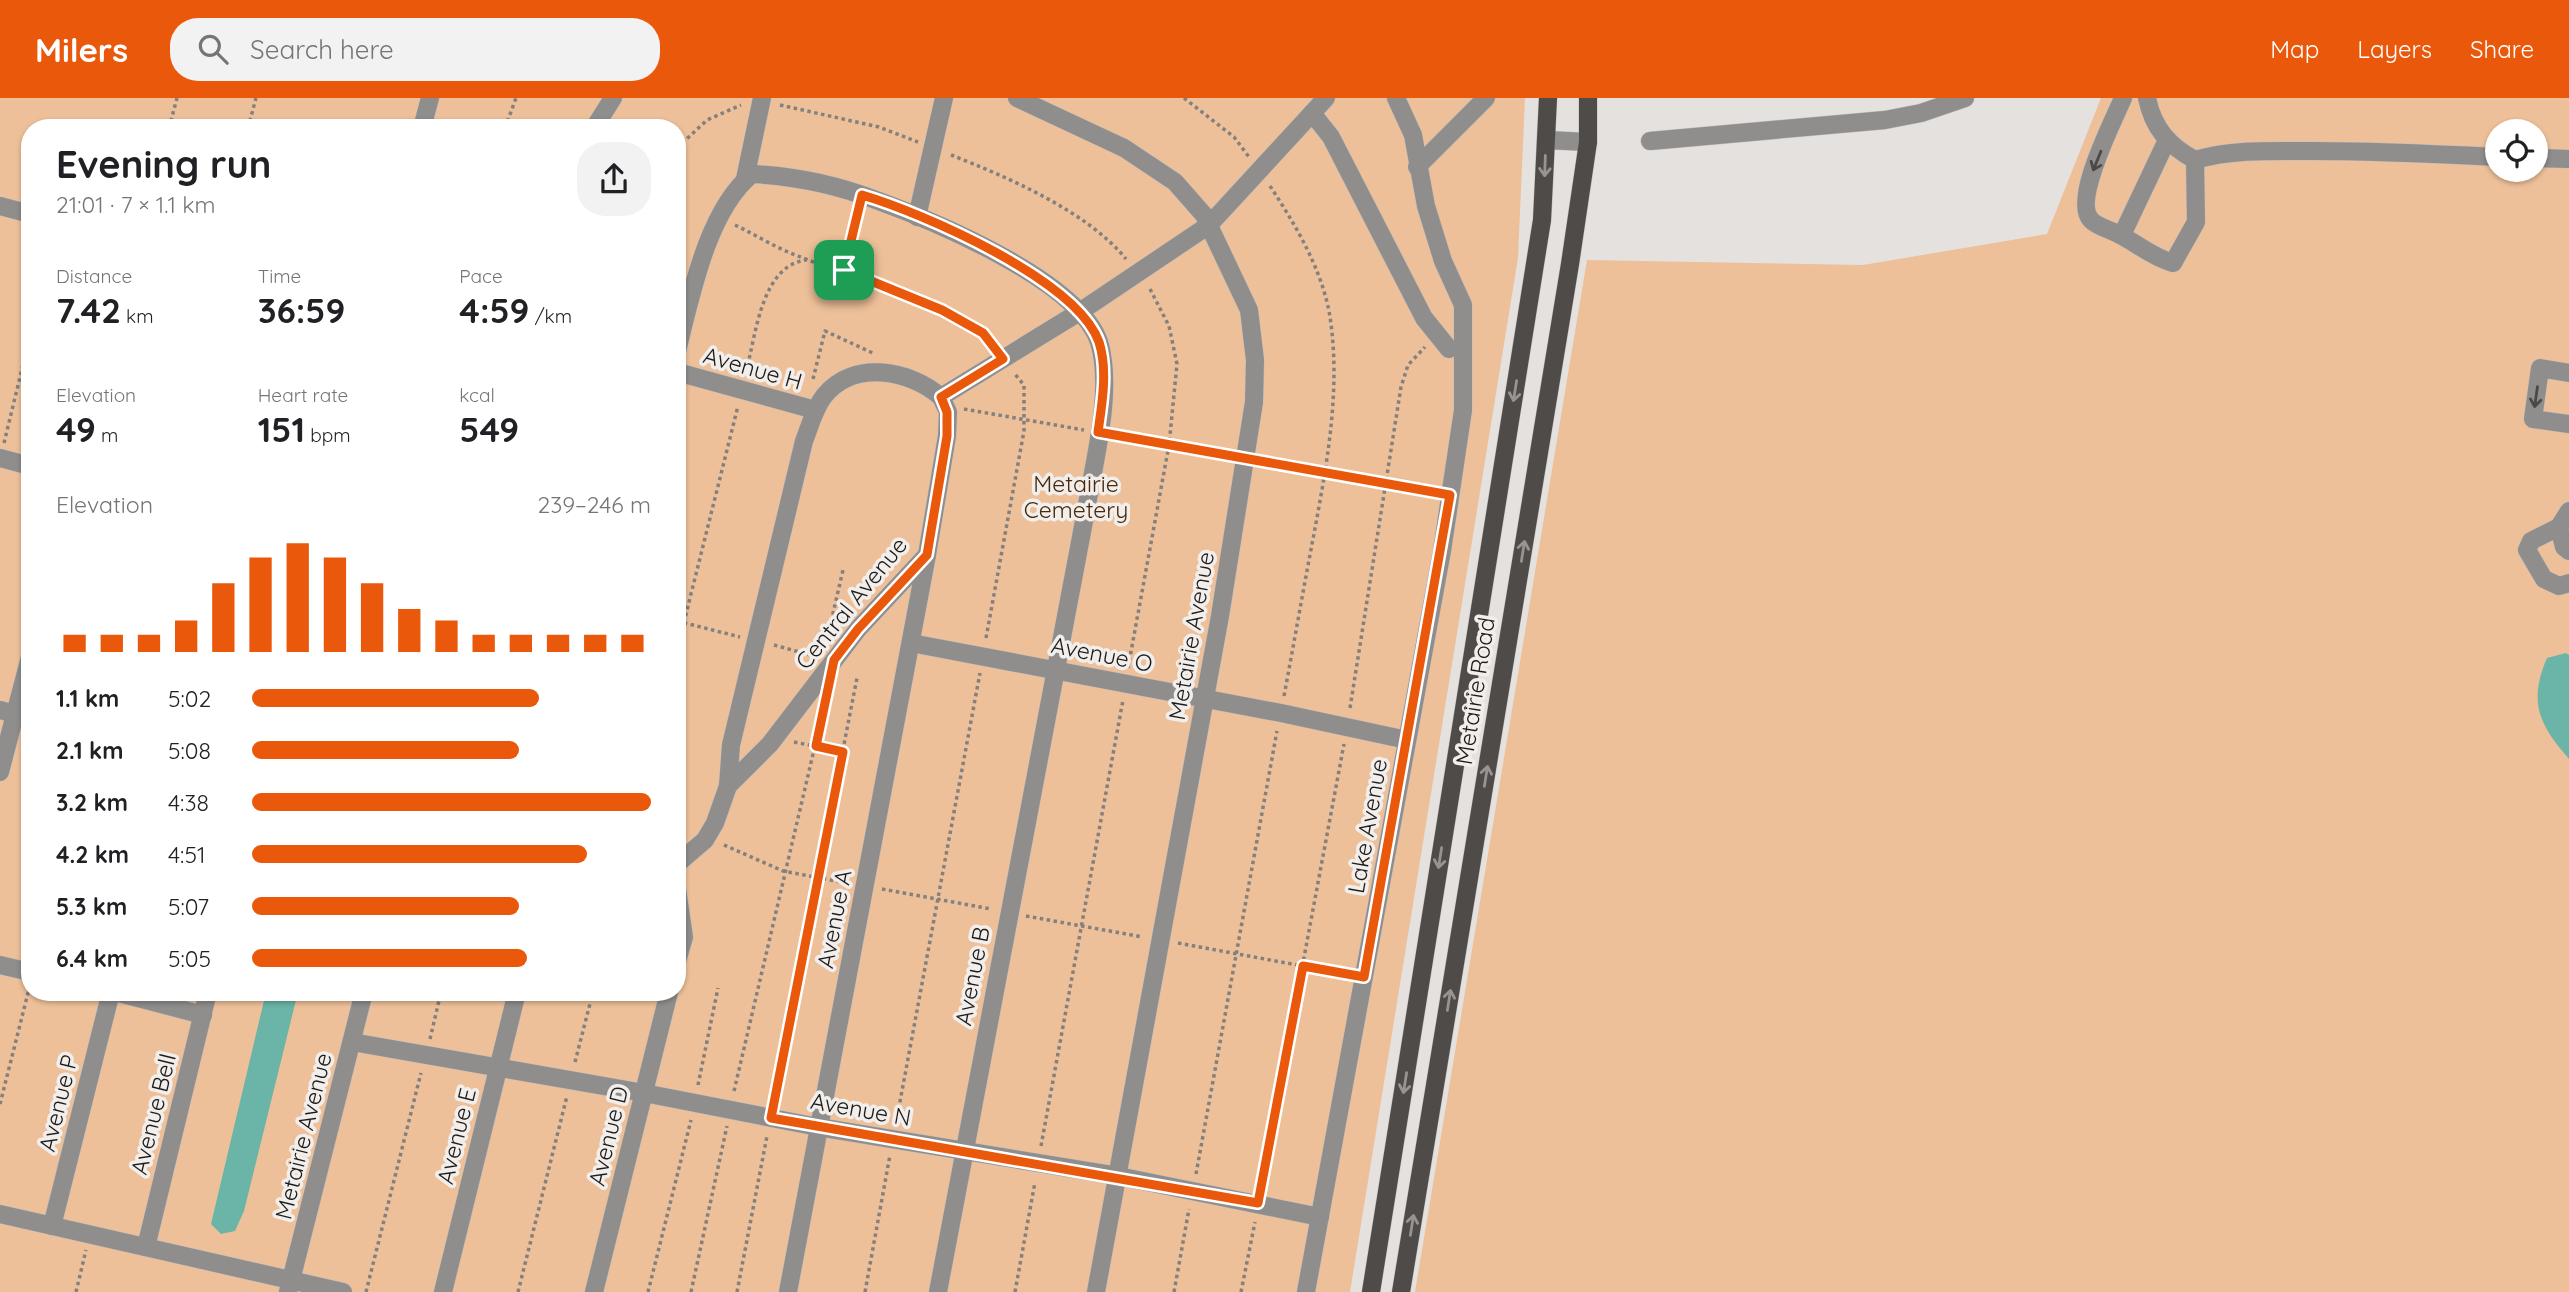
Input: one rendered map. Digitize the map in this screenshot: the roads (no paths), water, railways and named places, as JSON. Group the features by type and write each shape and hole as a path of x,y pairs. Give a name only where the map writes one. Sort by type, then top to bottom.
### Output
{"main road":[{"name":"Metairie Road","path":"1371,1292 1542,220 1548,98"},
{"name":"Metairie Road","path":"1401,1292 1588,142 1588,98"}],"street":[{"path":"424,119 430,98"},
{"path":"600,119 613,98"},
{"path":"917,217 944,98"},
{"name":"Metairie Avenue","path":"1017,98 1124,148 1175,182 1209,225 1249,310 1255,360 1254,402 1246,459 1096,1292"},
{"path":"728,786 731,745 804,441 815,411 825,395 839,383 884,371 912,377 943,401 1209,225 1326,98"},
{"name":"Lake Avenue","path":"1306,1292 1407,740 1450,495 1462,410 1463,305 1443,261 1417,167 1413,135 1396,98"},
{"path":"1417,167 1486,98"},
{"path":"1650,141 1885,120 1921,113 1965,98"},
{"path":"2123,98 2086,190 2084,207 2092,221 2122,235 2158,259 2173,262 2196,222 2195,160"},
{"path":"2147,98 2151,117 2167,140 2195,160"},
{"path":"686,316 720,218 743,181 761,101"},
{"path":"1312,113 1331,136 1424,318 1445,344"},
{"path":"1546,140 1588,142"},
{"path":"2122,235 2167,140"},
{"path":"2195,160 2221,153 2273,151 2392,151 2485,156"},
{"path":"2548,158 2569,159"},
{"path":"743,181 752,174 780,176 862,195 983,246 1053,288 1081,311 1099,342 1104,389 1056,669"},
{"path":"0,206 21,212"},
{"path":"2569,373 2540,368 2533,419 2569,424"},
{"name":"Avenue H","path":"686,374 815,411"},
{"name":"Central Avenue","path":"686,856 705,840 728,786 774,737 858,629 927,555 947,436 947,412 943,401"},
{"path":"2,451 21,461"},
{"path":"2569,511 2559,527 2532,541 2527,550 2544,579 2559,586 2569,583"},
{"path":"2559,527 2564,547 2569,551"},
{"name":"Avenue A","path":"788,1292 927,555"},
{"name":"Avenue O","path":"911,643 1281,713 1407,740"},
{"name":"Avenue B","path":"938,1292 1056,669"},
{"path":"0,772 21,691"},
{"path":"0,965 21,970"},
{"name":"Avenue P","path":"52,1226 111,1001"},
{"path":"148,1001 203,1015"},
{"name":"Avenue Bell","path":"146,1247 206,1001"},
{"name":"Metairie Avenue","path":"290,1286 362,1001"},
{"name":"Avenue E","path":"443,1292 515,1001"},
{"name":"Avenue D","path":"594,1292 667,1001"},
{"name":"Avenue N","path":"352,1042 644,1093 818,1127 1118,1176 1320,1217"},
{"path":"0,1214 146,1247 290,1286 344,1292"}],"water":[{"path":"2566,653 2569,655 2569,759 2544,724 2538,700 2541,674 2547,658"},
{"path":"264,1001 296,1001 244,1211 235,1231 221,1234 211,1224"}],"park label":[{"name":"Metairie Cemetery","path":"1076,496"}]}
